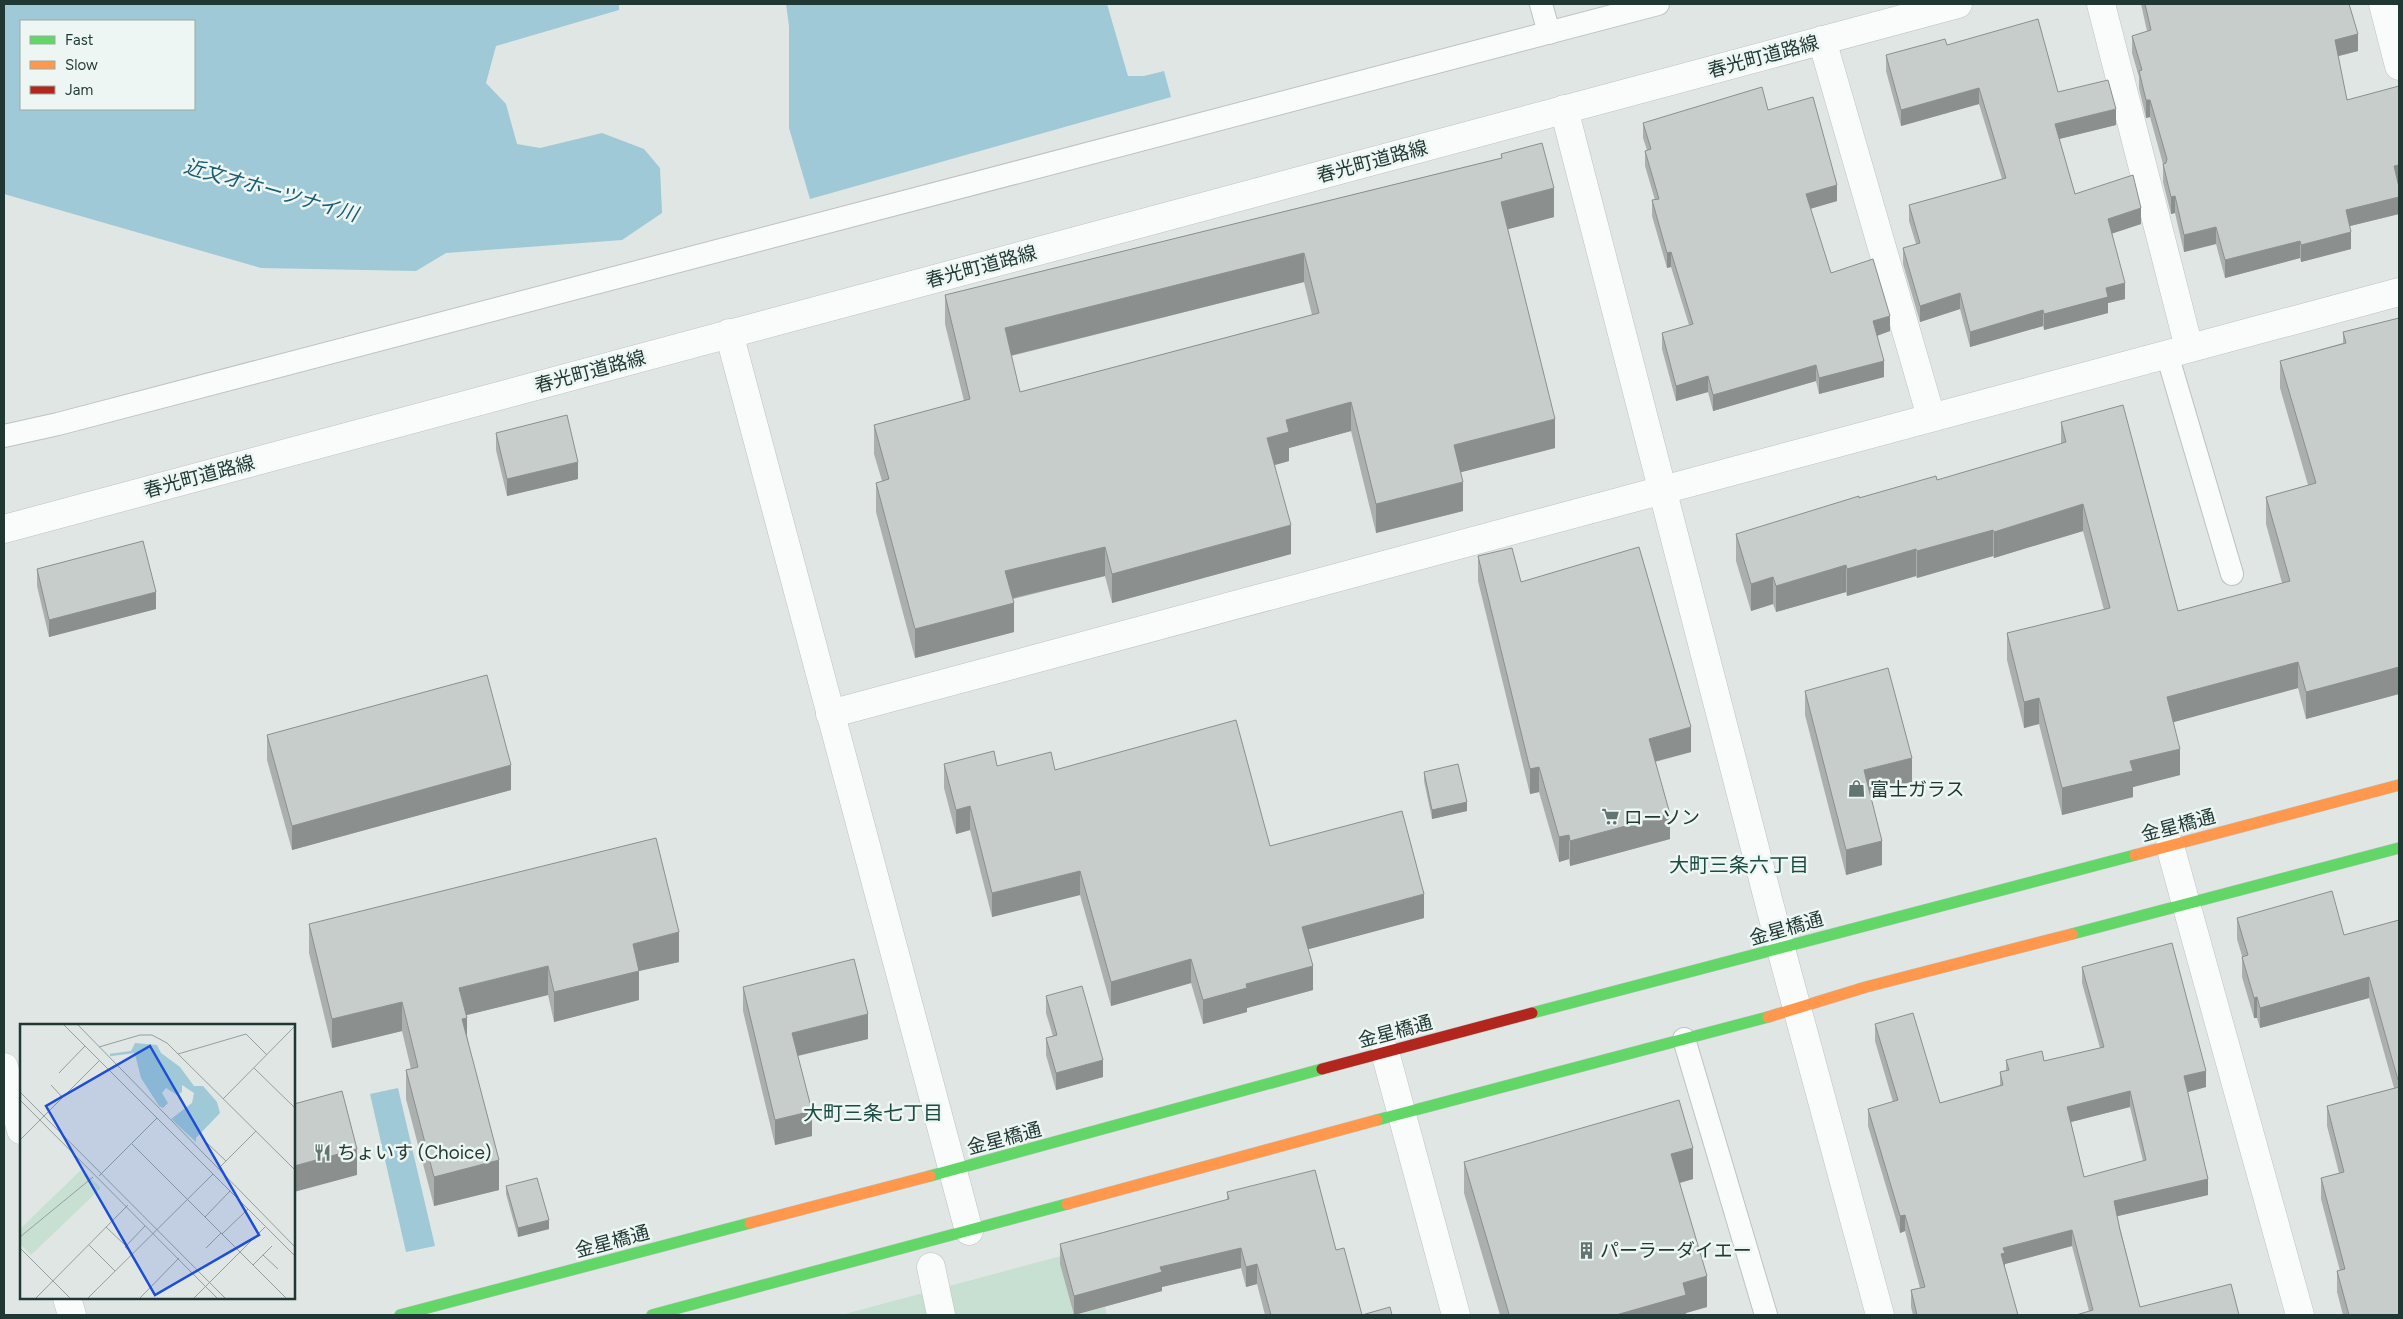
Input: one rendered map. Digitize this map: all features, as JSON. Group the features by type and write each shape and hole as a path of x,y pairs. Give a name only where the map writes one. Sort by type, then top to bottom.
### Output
{"main road":[{"name":"金星橋通","path":"400,1315 953,1170 1384,1052 2399,785"},
{"path":"652,1315 969,1231 1400,1113 1797,1009 1866,987 2186,906 2399,848"}],"street":[{"name":"春光町道路線","path":"4,529 1958,4"},
{"path":"2100,4 2178,351"},
{"path":"2383,4 2399,66"},
{"path":"1822,40 1931,417"},
{"path":"1564,109 1660,489 1875,1314"},
{"path":"830,714 1660,489 2399,292"},
{"path":"729,333 969,1231"},
{"path":"2170,846 2300,1315"},
{"path":"1384,1052 1456,1315"},
{"path":"4,1067 14,1119"},
{"path":"930,1267 941,1315"},
{"path":"67,1299 72,1315"}],"lane":[{"path":"1541,4 1549,33"},
{"path":"4,436 96,414 1658,4"},
{"path":"2178,351 2232,574"},
{"path":"1684,1039 1766,1315"}],"green space":[{"path":"1091,1248 1107,1315 841,1315"}],"water":[{"name":"近文オホーツナイ川","path":"4,4 619,4 619,10 496,46 486,83 506,104 517,144 540,148 602,133 644,149 660,168 662,213 622,240 446,253 416,271 261,268 4,194"},
{"path":"786,4 1107,4 1128,76 1144,76 1164,71 1171,97 810,199 789,128 789,26"},
{"path":"398,1088 435,1246 406,1252 370,1094"}],"building":[{"path":"2145,4 2349,4 2358,34 2335,40 2347,100 2399,86 2399,165 2394,166 2399,187 2399,197 2346,210 2351,232 2301,245 2300,241 2225,260 2216,227 2184,235 2175,196 2171,197 2163,164 2166,163 2167,159 2150,100 2146,100 2139,71 2142,70 2132,36 2151,30"},
{"path":"2038,19 2058,92 2108,80 2116,109 2055,124 2075,194 2133,175 2141,208 2108,219 2125,283 2106,288 2108,297 2044,314 2043,310 1970,332 1960,293 1920,306 1903,248 1920,243 1909,205 2006,178 1979,88 1901,110 1886,55 1945,39 1947,45"},
{"path":"1762,87 1768,110 1813,97 1837,185 1806,194 1831,273 1873,259 1890,316 1873,321 1884,361 1819,378 1816,365 1713,395 1708,376 1676,386 1662,333 1693,324 1671,252 1667,253 1652,200 1659,199 1645,151 1651,149 1643,123"},
{"path":"1542,143 1554,188 1501,202 1555,419 1454,445 1463,482 1376,504 1351,402 1286,420 1289,432 1267,438 1291,525 1112,574 1105,547 1005,571 1014,603 915,629 876,483 889,479 874,425 970,399 945,295 1502,158 1501,154","holes":["1304,253 1319,313 1020,392 1005,328"]},
{"path":"2399,318 2399,667 2306,692 2298,662 2167,697 2180,749 2130,761 2133,771 2062,788 2039,698 2024,702 2007,633 2110,608 2083,504 1994,532 1993,530 1917,551 1916,549 1847,569 1846,565 1776,586 1773,577 1751,584 1736,534 1859,496 1859,498 1936,476 1937,480 2066,442 2061,422 2123,405 2178,611 2290,581 2266,497 2316,483 2280,361 2346,343 2343,332"},
{"path":"567,415 578,462 507,479 496,433"},
{"path":"143,541 156,592 49,620 37,569"},
{"path":"1639,547 1691,727 1649,739 1670,814 1570,841 1569,835 1559,837 1539,767 1530,769 1478,556 1512,548 1521,582"},
{"name":"富士ガラス","path":"1888,668 1912,758 1864,770 1882,841 1846,850 1805,691"},
{"path":"487,675 511,765 292,826 267,735"},
{"path":"1236,720 1270,846 1402,811 1424,894 1302,927 1313,966 1246,984 1247,988 1203,1000 1191,959 1111,982 1080,871 992,893 970,806 956,810 944,764 994,751 997,766 1051,752 1055,770"},
{"path":"1458,764 1467,802 1432,810 1424,772"},
{"path":"656,838 679,932 633,944 639,971 554,992 548,966 459,988 467,1018 462,1019 499,1160 434,1177 406,1070 418,1067 402,1002 332,1019 309,924"},
{"path":"2332,891 2344,935 2399,920 2399,1080 2369,977 2260,1008 2257,997 2254,998 2242,957 2248,955 2237,918"},
{"path":"2172,943 2206,1071 2184,1076 2208,1179 2114,1201 2140,1307 2231,1284 2239,1315 2076,1315 2093,1310 2072,1230 2003,1248 2005,1253 2001,1254 2018,1315 1917,1315 1911,1290 1925,1287 1905,1215 1900,1216 1868,1109 1898,1100 1875,1024 1913,1013 1940,1103 2003,1085 2000,1072 2009,1070 2006,1060 2042,1051 2044,1061 2104,1047 2082,967","holes":["2130,1091 2146,1160 2084,1177 2067,1107"]},
{"path":"854,959 868,1014 792,1033 812,1111 775,1120 743,987"},
{"path":"1082,986 1103,1060 1056,1073 1046,1038 1057,1035 1046,996"},
{"path":"2399,1087 2399,1315 2349,1315 2337,1271 2345,1269 2321,1178 2344,1172 2327,1106"},
{"path":"342,1091 357,1149 295,1166 295,1104"},
{"name":"パーラーダイエー","path":"1679,1100 1693,1148 1671,1154 1707,1276 1683,1283 1686,1295 1616,1315 1506,1315 1509,1314 1464,1162"},
{"path":"1315,1170 1336,1250 1344,1248 1362,1315 1271,1315 1257,1264 1246,1267 1241,1248 1160,1267 1162,1272 1074,1296 1060,1244 1229,1199 1227,1192"},
{"path":"537,1178 549,1220 518,1228 506,1186"},
{"path":"1390,1307 1392,1315 1362,1315"}],"traffic: fast":[{"path":"2072,934 2399,848"},
{"path":"1532,1013 2135,855"},
{"path":"1377,1120 1768,1017"},
{"path":"930,1176 1322,1069"},
{"path":"652,1315 1067,1204"},
{"path":"400,1315 750,1223"}],"traffic: slow":[{"path":"2135,855 2399,785"},
{"path":"1768,1017 1866,987 2072,934"},
{"path":"1067,1204 1377,1120"},
{"path":"750,1223 930,1176"}],"traffic: jam":[{"path":"1322,1069 1532,1013"}],"place":[{"name":"富士ガラス","path":"1856,789"},
{"name":"ローソン","path":"1610,817"},
{"name":"ちょいす (Choice)","path":"323,1152"},
{"name":"パーラーダイエー","path":"1586,1250"}],"district":[{"name":"大町三条六丁目","path":"1739,865"},
{"name":"大町三条七丁目","path":"873,1113"}]}
